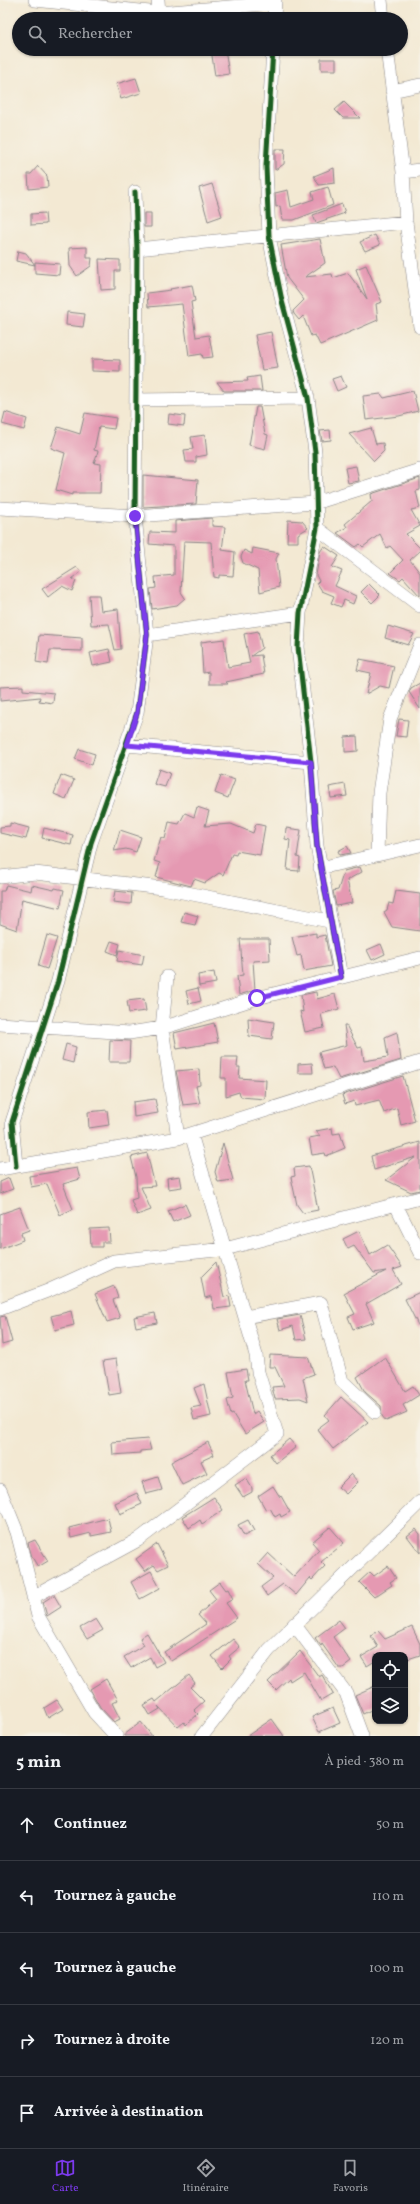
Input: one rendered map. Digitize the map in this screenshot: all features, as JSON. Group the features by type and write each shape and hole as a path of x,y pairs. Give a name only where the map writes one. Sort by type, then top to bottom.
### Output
{"street":[{"path":"35,0 158,7 275,1 274,12"},
{"path":"381,0 382,12"},
{"path":"273,56 266,166 269,236 282,301 308,398 314,452 317,528 300,613 298,647 311,762 317,846 329,921 341,977"},
{"path":"388,56 403,172 406,222 420,324"},
{"path":"392,91 420,85"},
{"path":"403,172 420,170"},
{"path":"16,1166 12,1122 58,981 91,843 127,745 137,713 147,635 135,516 137,249 135,192"},
{"path":"137,249 406,222"},
{"path":"136,400 308,398"},
{"path":"0,508 135,516 316,503 420,470"},
{"path":"317,528 420,606"},
{"path":"147,635 300,613"},
{"path":"377,854 379,793 390,719 420,645"},
{"path":"127,745 311,762"},
{"path":"320,868 420,845"},
{"path":"0,877 35,873 81,880 162,888 329,921"},
{"path":"0,1024 129,1033 162,1028 257,998 420,958"},
{"path":"33,1597 138,1540 277,1434 258,1372 256,1355 224,1249 184,1136 162,1028 167,977"},
{"path":"0,1169 184,1136 420,1062"},
{"path":"0,1309 50,1290 114,1261 224,1249 420,1198"},
{"path":"396,1205 420,1253"},
{"path":"245,1317 321,1303 342,1381 376,1412"},
{"path":"0,1490 17,1532 38,1616 94,1712 116,1736"},
{"path":"202,1736 269,1650 420,1502"},
{"path":"294,1624 346,1693 362,1736"}],"building":[{"path":"212,56 226,56 229,74 215,76"},
{"path":"321,59 336,59 336,70 321,70"},
{"path":"136,78 141,93 121,99 116,84"},
{"path":"344,102 360,118 343,118 335,110"},
{"path":"275,149 285,149 284,164 275,170"},
{"path":"38,166 47,176 48,187 29,189 28,174 31,174"},
{"path":"334,168 335,183 319,185 314,176"},
{"path":"212,184 222,216 208,221 199,188"},
{"path":"328,187 333,205 294,220 282,220 280,206 276,207 275,193 288,190 291,207 314,199 312,192"},
{"path":"342,204 345,213 316,223 313,215"},
{"path":"45,213 46,224 31,225 31,214"},
{"path":"144,213 151,213 151,227 144,227"},
{"path":"375,235 380,245 365,251 360,242"},
{"path":"320,239 325,263 305,277 332,274 333,278 348,273 367,299 356,269 366,265 382,302 376,304 378,320 320,345 315,335 311,336 303,316 299,320 294,314 293,311 304,300 287,278 281,245"},
{"path":"87,247 87,258 92,258 91,266 77,276 70,266 69,248"},
{"path":"18,251 26,253 35,265 16,261"},
{"path":"99,259 120,260 120,271 115,271 115,289 101,290"},
{"path":"35,262 60,264 59,275 35,273"},
{"path":"192,285 195,301 191,302 196,337 209,335 213,357 203,358 202,354 189,356 182,304 148,307 147,293 171,290 170,289"},
{"path":"67,312 85,314 83,327 66,325"},
{"path":"271,332 278,368 262,370 255,335"},
{"path":"92,359 120,360 120,372 92,371"},
{"path":"260,376 262,391 224,391 217,382 248,381 247,378"},
{"path":"341,376 346,387 337,391 332,379"},
{"path":"413,391 418,411 399,416 366,420 363,396 381,394 384,398"},
{"path":"256,407 260,407 265,434 268,435 265,449 249,445"},
{"path":"5,412 27,419 24,430 2,424"},
{"path":"85,413 116,418 114,429 99,427 94,450 98,451 94,463 101,464 100,493 72,493 72,495 56,490 65,453 51,448 58,427 80,434"},
{"path":"169,414 185,416 184,426 168,424"},
{"path":"371,428 376,444 383,443 384,451 374,461 349,434"},
{"path":"330,430 331,440 322,441 320,431"},
{"path":"205,435 207,455 196,457 196,462 186,462 184,450 193,449 191,437"},
{"path":"356,466 359,481 348,483 345,468"},
{"path":"143,475 198,480 196,504 143,507"},
{"path":"420,478 420,490 416,491 420,508 411,510 420,526 406,534 420,548 420,551 410,560 420,573 420,596 403,577 400,580 390,573 403,560 390,546 387,548 380,534 363,547 360,544 356,547 337,533 347,527 345,524 372,501 371,494"},
{"path":"212,518 212,526 225,527 222,550 235,552 233,576 219,575 219,578 214,577 211,542 184,541 181,592 185,598 177,605 152,609 150,589 156,588 155,577 174,575 174,546 149,544 150,532 175,533 175,521"},
{"path":"288,520 302,521 308,528 298,534 298,542 287,542"},
{"path":"324,546 339,556 332,567 342,571 335,586 356,596 353,604 344,600 341,607 331,603 334,596 322,591 317,583 319,581 316,575 320,552"},
{"path":"253,548 279,553 276,559 279,587 260,592 258,570 243,563 241,557 244,550 252,554"},
{"path":"77,567 81,572 72,579 76,581 72,591 62,586 48,597 42,589"},
{"path":"369,584 380,595 372,603 361,592"},
{"path":"89,595 99,595 101,611 118,609 121,649 115,650 109,624 91,625"},
{"path":"388,626 414,634 408,645 385,638"},
{"path":"258,631 262,648 251,656 261,655 264,674 226,682 228,684 209,684 209,672 203,673 201,642 224,639 228,667 250,663 244,634"},
{"path":"39,635 82,638 82,651 50,650 48,664 36,662"},
{"path":"109,649 112,662 93,666 90,653"},
{"path":"360,659 394,666 389,688 380,686 366,694 371,673 357,670"},
{"path":"420,683 420,709 409,692 411,688"},
{"path":"23,686 23,690 54,693 53,703 39,701 40,697 0,701 0,687"},
{"path":"399,719 408,720 406,737 396,736"},
{"path":"357,736 358,751 345,752 345,737"},
{"path":"79,749 95,754 92,765 75,759"},
{"path":"159,769 170,773 165,787 154,784"},
{"path":"61,775 74,780 66,799 54,794"},
{"path":"221,775 235,780 228,798 215,793"},
{"path":"345,784 347,796 331,798 329,787"},
{"path":"197,807 209,811 205,826 231,824 253,833 256,824 265,826 260,855 237,851 236,855 232,854 223,875 219,873 205,883 194,879 191,886 156,877 160,863 154,861 161,837 165,839 169,822 179,824 185,813 194,817"},
{"path":"10,823 29,828 26,839 0,833 0,827 10,826"},
{"path":"44,828 73,835 71,845 42,838"},
{"path":"286,828 301,830 297,857 300,858 299,871 287,870 290,840 285,839"},
{"path":"120,830 141,837 136,852 126,849 114,851"},
{"path":"347,846 351,853 340,855 338,851"},
{"path":"360,867 362,872 347,880 352,903 336,906 333,891 338,890 344,871"},
{"path":"6,885 31,891 32,885 54,890 55,888 64,890 60,908 22,899 17,930 0,924 0,891 4,891"},
{"path":"115,891 132,893 131,904 113,902"},
{"path":"396,891 420,894 420,931 392,927 384,912 387,910 389,903 393,904"},
{"path":"184,912 198,916 195,925 181,922"},
{"path":"316,933 316,937 325,935 331,966 304,971 301,955 297,956 292,937"},
{"path":"47,935 57,938 47,969 38,966"},
{"path":"240,939 269,939 270,960 253,961 255,990 239,995 237,976 243,975"},
{"path":"111,941 120,944 117,955 107,951"},
{"path":"381,944 385,954 372,960 367,950"},
{"path":"119,950 144,955 142,965 117,961"},
{"path":"214,972 216,983 199,986 198,975"},
{"path":"198,988 201,1001 189,1004 186,991"},
{"path":"316,992 317,999 335,994 339,1009 321,1014 324,1028 305,1032 300,1011 303,1012 301,995"},
{"path":"144,999 146,1011 129,1013 127,1001"},
{"path":"248,1018 274,1022 272,1039 249,1036"},
{"path":"214,1023 218,1042 177,1049 174,1033"},
{"path":"344,1025 346,1025 358,1048 362,1047 364,1061 388,1057 385,1037 397,1032 401,1060 339,1079 333,1067 324,1069 319,1052 347,1045"},
{"path":"110,1040 130,1041 129,1062 109,1062"},
{"path":"66,1044 76,1047 73,1063 62,1060"},
{"path":"222,1057 238,1057 237,1067 240,1067 239,1078 266,1080 265,1099 241,1097 239,1092 226,1096 226,1078 221,1078"},
{"path":"312,1063 313,1073 298,1073 298,1064"},
{"path":"199,1069 200,1085 196,1086 200,1103 183,1105 176,1071"},
{"path":"403,1076 415,1121 401,1125 397,1108 384,1113 379,1100 355,1106 354,1101 345,1104 342,1095"},
{"path":"155,1099 158,1113 134,1117 133,1102"},
{"path":"107,1110 109,1125 89,1128 88,1112"},
{"path":"332,1128 333,1134 340,1133 345,1148 326,1156 325,1153 312,1155 309,1138 320,1136 316,1131"},
{"path":"420,1142 420,1190 411,1192 386,1180 416,1157 374,1170 371,1156"},
{"path":"223,1143 233,1180 218,1182 215,1172"},
{"path":"147,1153 155,1186 141,1187 151,1210 137,1215 131,1200 137,1198 136,1177 131,1157"},
{"path":"309,1166 318,1210 303,1213 297,1205 291,1177 295,1176 294,1168"},
{"path":"77,1168 80,1179 63,1184 73,1209 60,1215 47,1184 31,1187 29,1176"},
{"path":"180,1176 182,1187 168,1189 167,1178"},
{"path":"9,1178 13,1189 0,1194 0,1182"},
{"path":"185,1204 190,1215 173,1222 168,1211"},
{"path":"20,1207 29,1230 21,1233 23,1240 0,1249 0,1214"},
{"path":"109,1228 110,1242 102,1242 102,1247 91,1247 90,1229"},
{"path":"359,1231 370,1255 387,1245 402,1267 393,1270 401,1284 366,1304 374,1322 353,1329 348,1317 355,1314 344,1293 386,1271 374,1273 354,1246 348,1249 343,1239"},
{"path":"216,1262 224,1297 229,1296 231,1307 214,1309 212,1296 205,1298 201,1277"},
{"path":"114,1286 118,1298 113,1300 120,1318 107,1322 95,1294"},
{"path":"420,1292 420,1329 405,1299"},
{"path":"71,1311 74,1325 55,1330 51,1316"},
{"path":"155,1313 157,1323 136,1327 134,1317"},
{"path":"300,1315 306,1339 296,1340 293,1326 280,1330 277,1319"},
{"path":"5,1316 12,1342 2,1345 0,1317"},
{"path":"270,1355 308,1357 314,1374 303,1378 308,1401 300,1398 275,1399 272,1387 284,1386 275,1367 269,1367"},
{"path":"385,1357 405,1391 413,1386 419,1395 403,1405 407,1412 386,1421 382,1416 381,1406 365,1392 357,1377"},
{"path":"116,1359 121,1393 109,1395 103,1361"},
{"path":"246,1369 248,1380 245,1380 253,1414 257,1411 264,1422 245,1434 233,1414 231,1415 227,1400 233,1398 228,1372"},
{"path":"204,1384 211,1416 194,1420 191,1408 201,1406 194,1388"},
{"path":"341,1397 368,1422 333,1449 317,1429 329,1420 325,1415"},
{"path":"148,1439 151,1450 140,1451 140,1453 113,1455 112,1442"},
{"path":"289,1439 296,1447 276,1463 270,1455"},
{"path":"208,1442 214,1455 201,1461 207,1473 182,1485 171,1462"},
{"path":"351,1474 358,1482 346,1494 338,1487"},
{"path":"158,1477 162,1490 146,1494 142,1482"},
{"path":"246,1478 252,1488 252,1492 243,1497 235,1485"},
{"path":"273,1486 280,1497 281,1496 290,1512 281,1517 280,1514 275,1517 270,1508 266,1510 258,1496"},
{"path":"137,1493 142,1504 120,1514 115,1503"},
{"path":"214,1497 223,1510 202,1524 200,1520 189,1528 182,1517"},
{"path":"108,1518 111,1532 91,1536 91,1533 71,1538 69,1528"},
{"path":"248,1520 254,1531 244,1536 238,1525"},
{"path":"330,1527 344,1543 321,1562 325,1566 312,1580 310,1578 296,1595 283,1584 267,1596 261,1587 273,1578 258,1564 268,1553 294,1577 319,1550 312,1542"},
{"path":"416,1529 420,1534 420,1553 407,1536"},
{"path":"35,1540 48,1561 38,1567 32,1557 28,1543"},
{"path":"157,1544 168,1565 158,1570 154,1565 145,1571 136,1559"},
{"path":"388,1566 396,1578 390,1582 392,1585 374,1597 359,1582 370,1572 374,1576"},
{"path":"151,1571 160,1588 140,1599 131,1582"},
{"path":"220,1582 226,1590 228,1589 233,1599 226,1603 237,1618 171,1661 164,1652 206,1624 198,1615 216,1599 209,1590"},
{"path":"54,1595 61,1607 47,1616 43,1602"},
{"path":"96,1619 103,1630 87,1639 80,1628"},
{"path":"339,1620 345,1628 333,1637 351,1662 343,1668 339,1668 322,1644 321,1646 315,1638"},
{"path":"412,1627 420,1644 420,1655 408,1659 408,1652 372,1652 372,1663 367,1666 361,1657 378,1647 371,1636 378,1631 385,1639"},
{"path":"147,1633 164,1662 155,1667 150,1657 131,1668 124,1657 144,1645 140,1638"},
{"path":"233,1639 240,1647 229,1656 231,1659 222,1668 212,1656"},
{"path":"300,1651 319,1677 322,1675 333,1694 321,1701 304,1672 290,1681 289,1678 276,1690 268,1682"},
{"path":"189,1675 195,1683 190,1687 204,1701 194,1710 198,1714 186,1725 184,1722 178,1727 158,1706 160,1709 150,1715 144,1705 154,1699 156,1702"},
{"path":"106,1679 118,1700 112,1703 120,1719 114,1722 100,1707 90,1689"},
{"path":"372,1687 372,1710 363,1714 355,1695"},
{"path":"57,1700 63,1709 48,1718 44,1708"},
{"path":"333,1708 340,1723 319,1732 312,1717"},
{"path":"272,1719 284,1736 247,1736"},
{"path":"141,1722 152,1736 124,1736 124,1735"}],"cycle path":[{"path":"273,56 266,166 269,236 282,301 308,398 315,452 317,528 300,613 298,647 311,762 317,846 341,977"},
{"path":"16,1166 12,1122 58,981 91,843 137,713 147,635 135,516 137,249 135,192"}],"route":[{"path":"135,516 147,635 137,713 127,745 311,762 317,846 329,921 341,977 257,998"}]}
